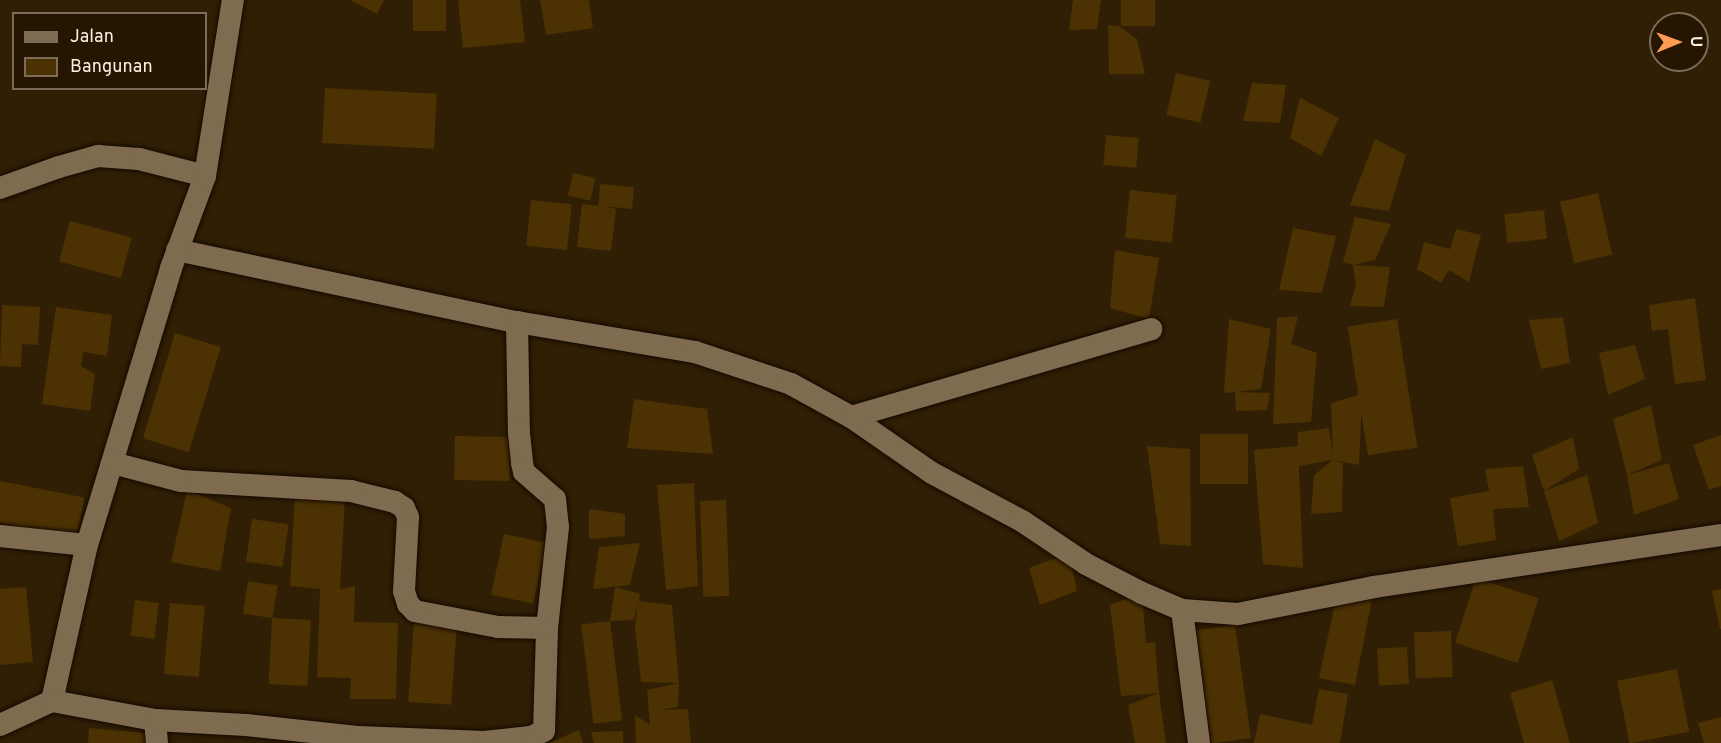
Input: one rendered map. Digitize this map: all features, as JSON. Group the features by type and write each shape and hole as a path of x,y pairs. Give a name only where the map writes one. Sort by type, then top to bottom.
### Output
{"street":[{"path":"52,701 87,545 177,250 205,176 233,0"},
{"path":"0,189 58,167 98,156 139,159 205,176"},
{"path":"177,250 517,322 695,352 791,384 851,417 932,473 1022,521 1086,564 1142,593 1182,610 1238,614 1374,587 1721,535"},
{"path":"0,725 52,701 154,720 246,725 359,737 484,742 531,737 544,731 548,628 558,527 555,499 525,472 522,462 519,433 517,322"},
{"path":"851,417 1151,329"},
{"path":"113,463 180,481 351,491 395,502 404,508 408,517 404,591 408,604 415,611 498,627 548,628"},
{"path":"0,536 87,545"},
{"path":"1182,610 1199,743"},
{"path":"154,720 157,743"}],"building":[{"path":"350,0 384,0 377,14"},
{"path":"413,0 446,0 446,31 413,31"},
{"path":"458,0 520,0 525,42 463,48"},
{"path":"540,0 589,0 593,28 546,35"},
{"path":"1073,0 1101,0 1097,29 1069,30"},
{"path":"1121,0 1155,0 1155,26 1121,26"},
{"path":"1108,25 1119,26 1137,39 1145,74 1109,74"},
{"path":"1176,73 1210,81 1200,123 1166,115"},
{"path":"1252,83 1286,85 1280,123 1243,121"},
{"path":"325,88 437,94 434,149 322,143"},
{"path":"1300,98 1339,118 1321,156 1290,138"},
{"path":"1106,135 1139,138 1136,168 1103,165"},
{"path":"1375,139 1406,155 1389,211 1350,205"},
{"path":"573,173 595,178 590,201 568,195"},
{"path":"600,184 634,187 632,209 603,206 616,209 611,251 577,247 582,204 598,206"},
{"path":"1130,190 1177,195 1172,243 1125,238"},
{"path":"1598,193 1612,254 1574,263 1560,202"},
{"path":"531,200 572,204 567,250 526,246"},
{"path":"1544,210 1547,239 1507,243 1504,214"},
{"path":"1355,217 1391,224 1375,260 1353,265 1343,262"},
{"path":"70,221 132,238 121,278 59,262"},
{"path":"1293,228 1336,236 1322,293 1279,290"},
{"path":"1456,229 1481,235 1469,282 1449,270 1441,283 1417,269 1424,242 1450,249"},
{"path":"1115,250 1159,258 1149,319 1110,308"},
{"path":"1353,265 1390,267 1384,307 1350,306 1356,285"},
{"path":"1695,298 1706,380 1675,384 1668,329 1652,331 1649,305"},
{"path":"2,305 40,307 38,345 22,344 21,367 0,366"},
{"path":"56,307 112,315 107,356 83,352 81,366 95,374 90,411 42,404"},
{"path":"1298,316 1291,344 1317,353 1311,422 1273,424 1277,318"},
{"path":"1563,317 1570,363 1541,369 1529,320"},
{"path":"1229,319 1271,329 1261,389 1224,393"},
{"path":"1397,319 1417,447 1368,455 1348,327"},
{"path":"175,333 221,347 189,452 143,438"},
{"path":"1635,345 1645,379 1608,395 1599,353"},
{"path":"1235,392 1270,393 1267,410 1236,411"},
{"path":"1362,394 1359,465 1333,460 1299,466 1303,568 1263,564 1254,450 1298,446 1298,432 1329,428 1333,455 1331,403"},
{"path":"634,399 707,409 713,454 627,448"},
{"path":"1651,405 1662,460 1627,475 1613,419"},
{"path":"1200,434 1248,434 1248,484 1200,484"},
{"path":"1721,435 1721,486 1709,490 1693,445"},
{"path":"455,436 510,437 509,481 454,480"},
{"path":"1573,437 1579,469 1544,491 1532,455"},
{"path":"1147,446 1190,449 1191,546 1160,544"},
{"path":"1333,460 1343,463 1342,512 1311,514 1314,475"},
{"path":"1669,463 1679,499 1634,515 1627,475"},
{"path":"1523,466 1529,507 1493,509 1496,540 1458,546 1450,498 1489,491 1485,469"},
{"path":"1587,475 1598,523 1559,541 1544,491"},
{"path":"0,481 84,497 77,538 0,523"},
{"path":"694,483 698,586 666,590 657,485"},
{"path":"187,490 231,508 220,571 171,562"},
{"path":"295,495 345,497 340,589 355,586 354,622 398,623 396,699 350,699 351,678 317,677 320,589 290,586"},
{"path":"726,500 729,596 703,597 700,501"},
{"path":"589,509 625,514 625,536 589,539"},
{"path":"252,519 289,524 283,567 246,562"},
{"path":"504,534 546,543 533,604 491,595"},
{"path":"640,543 630,585 593,589 599,547"},
{"path":"1069,553 1077,591 1040,605 1029,568"},
{"path":"1476,578 1539,598 1518,663 1455,643"},
{"path":"248,581 278,586 272,618 243,614"},
{"path":"26,587 33,662 0,665 0,589"},
{"path":"615,587 640,594 639,601 672,605 679,683 641,682 635,627 638,603 634,620 610,621"},
{"path":"1721,589 1721,629 1720,629 1712,591"},
{"path":"1142,593 1146,643 1155,642 1159,693 1121,696 1110,605"},
{"path":"135,600 159,603 154,639 131,636"},
{"path":"1372,600 1355,685 1319,678 1335,603"},
{"path":"170,603 205,606 199,677 164,674"},
{"path":"272,618 311,620 307,686 269,684"},
{"path":"414,621 457,624 451,705 408,702"},
{"path":"610,621 622,720 593,724 581,625"},
{"path":"1235,625 1251,738 1211,743 1195,631"},
{"path":"1451,631 1453,677 1416,678 1414,632"},
{"path":"1407,647 1409,684 1379,686 1377,649"},
{"path":"1677,669 1689,732 1629,743 1617,681"},
{"path":"1552,680 1570,743 1524,743 1510,693"},
{"path":"679,683 678,707 659,710 688,709 691,743 636,743 635,715 650,725 647,690"},
{"path":"1319,689 1348,694 1340,743 1254,743 1260,714 1312,725"},
{"path":"1159,693 1166,743 1135,743 1128,705"},
{"path":"1721,717 1721,743 1704,743 1698,723"},
{"path":"89,728 156,734 155,743 88,743"},
{"path":"579,730 583,743 549,743"},
{"path":"623,731 623,743 594,743 591,732"}]}
